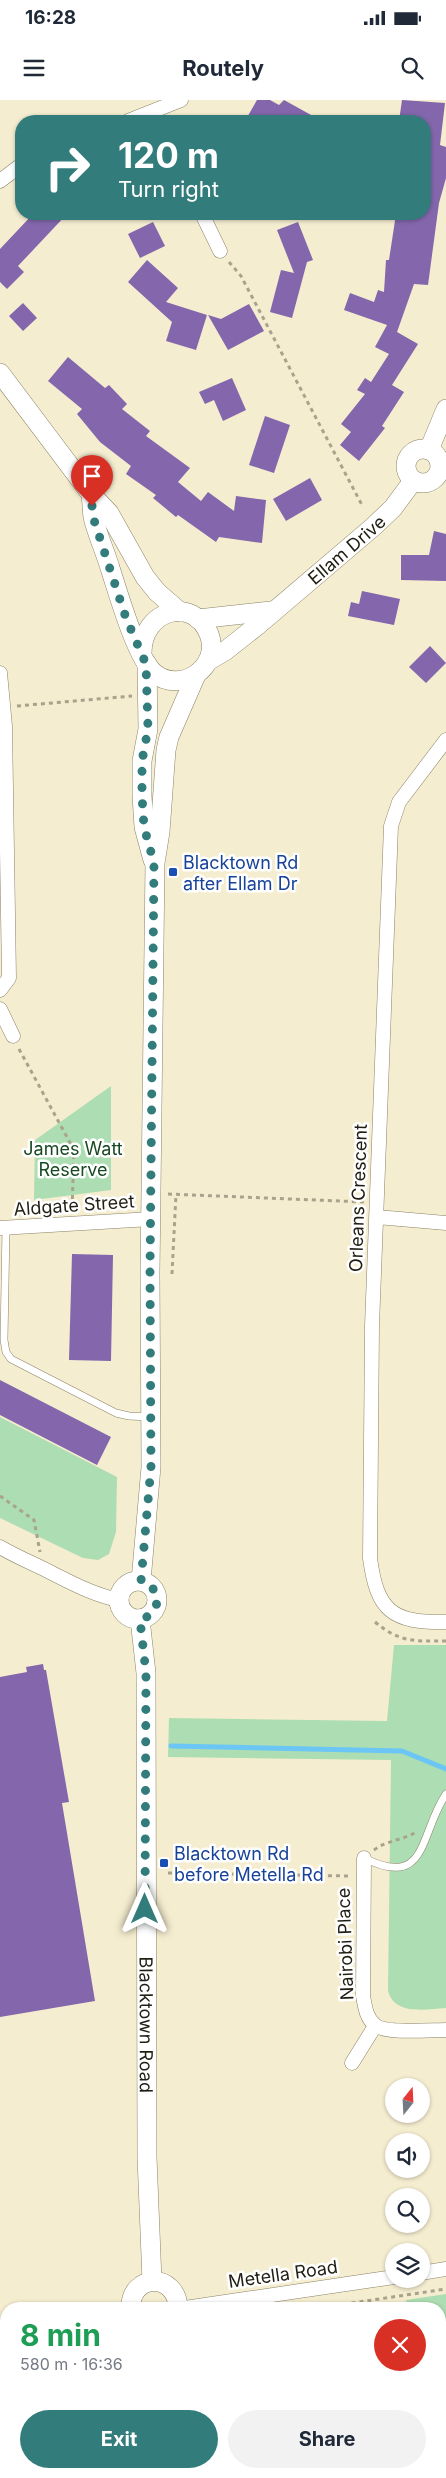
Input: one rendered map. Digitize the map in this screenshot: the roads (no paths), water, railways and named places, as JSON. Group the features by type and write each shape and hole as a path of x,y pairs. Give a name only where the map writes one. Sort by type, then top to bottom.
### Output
{"main road":[{"path":"0,373 91,494 109,513 145,577 157,592 180,612 198,619 209,635 211,644 208,661 196,676 169,737 166,750 160,832 154,863 151,1194 152,1417 151,1467 141,1581"},
{"path":"429,450 446,409"},
{"path":"418,449 429,450 439,460 442,475 430,482 418,483 413,481 406,472 406,461 418,449"},
{"name":"Ellam Drive","path":"208,661 225,651 271,611 304,587 373,527 393,508 413,481"},
{"path":"91,494 93,517 126,618 144,659 154,672 163,678 185,680 196,676"},
{"name":"Ellam Drive","path":"198,619 271,611"},
{"path":"154,863 144,827 142,796 142,761 148,729 144,659 145,632 151,623 164,614 180,612"},
{"path":"141,1581 152,1586 158,1598 158,1604 152,1614 140,1620 134,1619 123,1612 119,1600 128,1583 141,1581"},
{"name":"Blacktown Road","path":"140,1620 146,1673 147,2147 152,2281"},
{"path":"132,2302 134,2293 145,2283 152,2281 172,2288 178,2302"}],"street":[{"path":"158,115 181,100"},
{"path":"0,181 15,170"},
{"path":"205,220 220,252"},
{"path":"0,673 4,707 9,978 0,990"},
{"name":"Orleans Crescent","path":"446,740 399,802 392,826 371,1375 370,1558 373,1584 383,1604 404,1619 446,1622"},
{"path":"0,1009 13,1036"},
{"path":"377,1218 446,1223"},
{"name":"Aldgate Street","path":"3,1228 151,1219"},
{"path":"0,1547 6,1556 42,1568 104,1597 119,1600"},
{"name":"Nairobi Place","path":"364,1858 362,1877 363,1996 367,2014 375,2026"},
{"path":"352,2063 375,2026 388,2030 446,2030"},
{"path":"430,2272 446,2269"},
{"name":"Metella Road","path":"225,2302 385,2278"}],"lane":[{"path":"3,1228 6,1352 11,1358 116,1413 152,1417"},
{"path":"364,1858 384,1868 400,1869 410,1865 419,1854 430,1822 446,1794"}],"waterway":[{"path":"171,1746 402,1751 446,1769"}],"place":[{"name":"Blacktown Rd after Ellam Dr","path":"173,872"},
{"name":"Blacktown Rd before Metella Rd","path":"164,1863"}],"park label":[{"name":"James Watt Reserve","path":"73,1158"}]}
